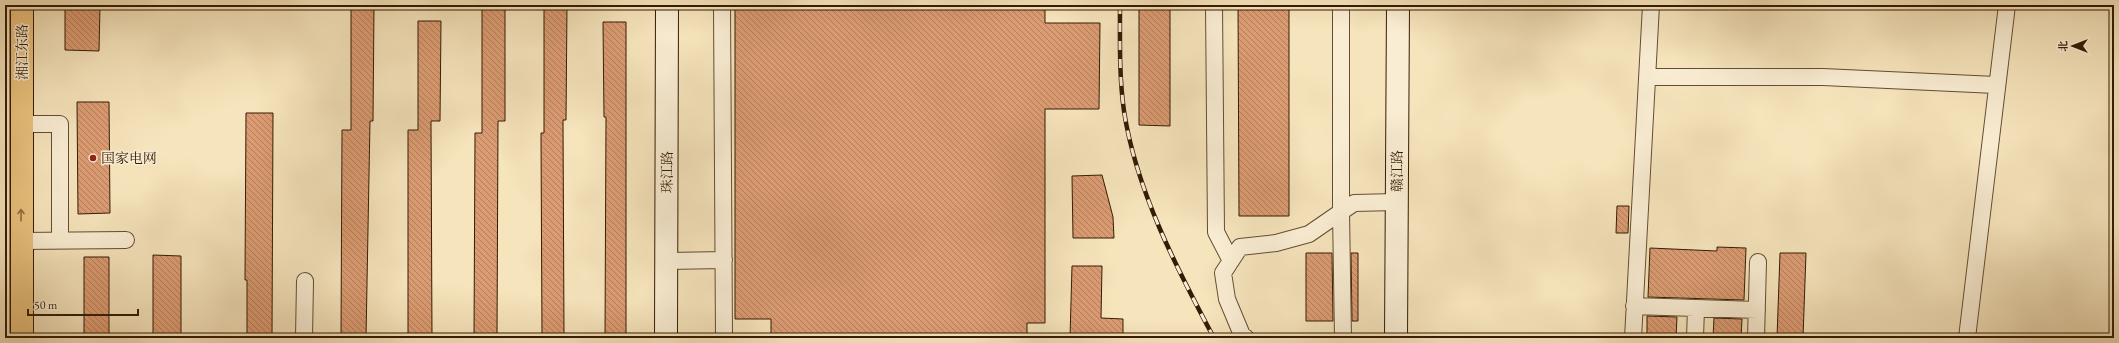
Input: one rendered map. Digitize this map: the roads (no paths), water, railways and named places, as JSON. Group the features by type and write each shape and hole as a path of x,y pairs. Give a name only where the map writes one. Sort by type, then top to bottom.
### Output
{"main road":[{"name":"湘江东路","path":"16,11 22,124 22,338"}],"street":[{"name":"珠江路","path":"666,338 667,5"},
{"path":"722,5 724,338"},
{"path":"1214,5 1216,232 1231,261"},
{"path":"1341,5 1341,212 1343,338"},
{"name":"赣江路","path":"1396,338 1398,5"},
{"path":"1633,338 1651,5"},
{"path":"1967,338 1996,85 2007,5"},
{"path":"1647,77 1823,77 1996,85"},
{"path":"22,124 60,124 60,240"},
{"path":"1246,338 1242,335 1227,299 1223,273 1240,247 1276,244 1308,234 1354,203 1396,202"},
{"path":"21,241 126,240"},
{"path":"667,261 724,260"},
{"path":"1756,338 1758,262"},
{"path":"21,280 34,338"},
{"path":"304,338 305,281"},
{"path":"1634,306 1757,310"},
{"path":"1694,338 1696,308"}],"railway":[{"path":"1120,5 1122,98 1130,141 1138,170 1148,199 1172,257 1214,338"}],"place":[{"name":"国家电网","path":"93,158"}]}
